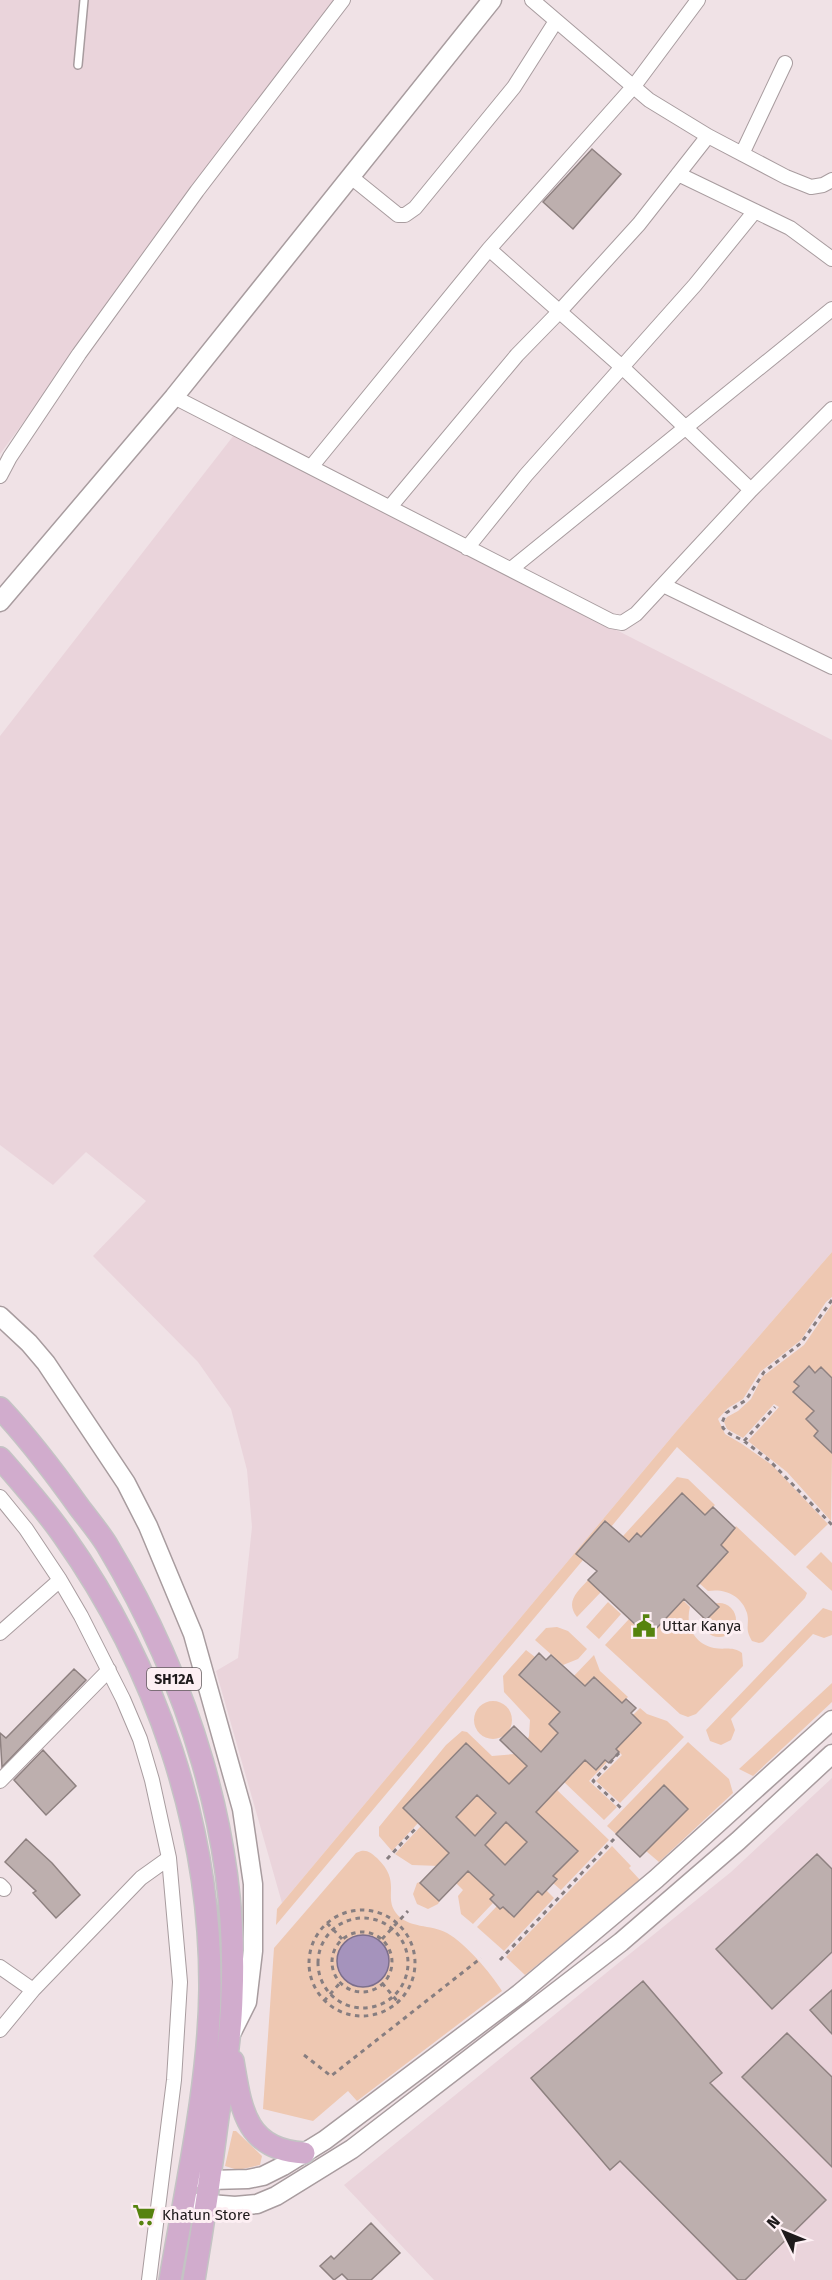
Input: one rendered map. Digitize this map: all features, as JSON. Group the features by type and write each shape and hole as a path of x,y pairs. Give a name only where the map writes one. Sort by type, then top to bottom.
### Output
{"main road":[{"name":"SH12A","path":"0,1408 44,1458 105,1543 169,1666 202,1759 225,1867 232,1942 232,1994 230,2036 194,2280"},
{"name":"SH12A","path":"0,1458 62,1533 112,1612 149,1688 190,1816 209,1933 210,1990 204,2066 170,2280"},
{"path":"230,2036 240,2105 249,2125 264,2141 273,2146 304,2153"}],"street":[{"path":"0,476 16,448 100,325 197,191 343,0"},
{"path":"0,602 174,397 492,0"},
{"path":"532,0 650,100 708,136 786,177 812,187 832,180"},
{"path":"311,467 489,249 634,86 698,0"},
{"path":"351,177 398,215 405,215 415,208 514,87 556,21"},
{"path":"742,154 785,63"},
{"path":"390,507 517,355 560,312 639,224 708,136"},
{"path":"678,174 790,228 832,259"},
{"path":"468,548 526,475 695,285 755,211"},
{"path":"489,249 622,367 750,490"},
{"path":"511,569 832,309"},
{"path":"174,397 611,621 622,623 636,614 750,490 832,409"},
{"path":"663,585 832,667"},
{"path":"0,1316 29,1343 46,1363 126,1484 158,1547 193,1634 242,1809 253,1884 253,1951 247,2002 230,2036"},
{"path":"0,1497 27,1529 60,1580 109,1670 140,1739 152,1780 169,1858 180,1982 174,2080 149,2280"},
{"path":"0,1633 60,1580"},
{"path":"0,1781 109,1670"},
{"path":"161,2190 186,2190 210,2180 248,2179 263,2176 304,2153 338,2130 519,1994 656,1879 830,1727"},
{"path":"186,2190 206,2205 257,2204 276,2196 352,2149 621,1942 832,1754"},
{"path":"0,2030 33,1990 141,1878 169,1858"},
{"path":"0,1967 33,1990"},
{"path":"519,1994 532,2011"},
{"path":"338,2130 352,2149"}],"lane":[{"path":"78,65 84,0"}],"path":[{"path":"832,1300 801,1343 772,1364 758,1380 746,1400 726,1413 723,1418 723,1428 770,1461 832,1525"},
{"path":"744,1441 775,1407"},
{"path":"619,1753 593,1781 621,1808"},
{"path":"387,1859 416,1828"},
{"path":"500,1960 614,1839"},
{"path":"368,1910 379,1912 398,1923 409,1939 415,1957 410,1986 398,2002 381,2013 361,2016 341,2012 324,2001 312,1983 308,1961 314,1940 327,1923 346,1912 368,1910"},
{"path":"382,1939 408,1911"},
{"path":"358,1918 376,1920 393,1929 404,1944 408,1962 404,1981 393,1996 378,2005 361,2007 345,2003 331,1994 324,1985 318,1966 322,1946 333,1930 340,1924 358,1918"},
{"path":"327,1923 342,1939"},
{"path":"355,1932 376,1935 382,1939 391,1953 392,1961 387,1977 382,1983 365,1992 351,1990 340,1983 335,1977 332,1961 333,1953 342,1939 355,1932"},
{"path":"304,2055 331,2076 482,1958"},
{"path":"324,2001 340,1983"},
{"path":"382,1983 398,2002"}],"shaded area":[{"path":"0,0 336,0 0,454"},
{"path":"234,435 832,740 832,1252 675,1433 282,1903 216,1671 238,1658 252,1527 247,1470 231,1409 198,1362 93,1256 146,1201 86,1152 53,1185 0,1145 0,736"},
{"path":"832,1252 832,1297 826,1302 801,1340 760,1372 743,1399 728,1408 718,1419 725,1434 772,1465 828,1524 795,1556 677,1447 611,1527 604,1521 577,1554 583,1560 276,1925 277,1909 675,1433"},
{"path":"832,1304 832,1378 815,1373 808,1366 794,1382 799,1386 793,1392 814,1411 818,1431 814,1436 832,1453 831,1521 787,1472 748,1441 779,1407 774,1404 743,1438 727,1429 724,1422 727,1417 751,1399 762,1377 804,1345"},
{"path":"677,1477 688,1479 715,1505 705,1515 682,1494 641,1537 637,1533 619,1553 613,1547"},
{"path":"736,1526 807,1593 805,1598 763,1642 759,1643 752,1641 750,1637 745,1607 737,1598 726,1592 708,1591 699,1583 728,1552 721,1545"},
{"path":"821,1552 832,1563 832,1591 806,1567"},
{"path":"588,1580 601,1592 577,1617 572,1602"},
{"path":"683,1600 690,1607 690,1627 696,1638 707,1646 742,1653 743,1666 696,1714 688,1717 680,1714 605,1645 629,1619 638,1628 645,1621 655,1630"},
{"path":"608,1602 621,1614 599,1639 586,1627"},
{"path":"719,1603 731,1608 736,1620 731,1632 719,1637 707,1632 702,1620 707,1608"},
{"path":"823,1608 832,1611 832,1635 824,1638 813,1634 731,1719 735,1730 731,1740 721,1745 710,1741 706,1730"},
{"path":"557,1627 568,1631 587,1649 578,1659 563,1665 535,1640 546,1628"},
{"path":"526,1650 535,1657 519,1675 549,1702 594,1655 600,1671 628,1697 622,1703 593,1677 549,1724 565,1739 538,1755 526,1743 530,1720 504,1692 503,1676"},
{"path":"832,1683 832,1702 753,1776 739,1769"},
{"path":"493,1701 506,1707 512,1720 506,1733 493,1739 480,1733 474,1720 480,1707"},
{"path":"640,1708 647,1714 667,1721 684,1737 620,1803 596,1781 622,1755 616,1749 641,1723 633,1715"},
{"path":"462,1731 467,1732 492,1756 515,1754 527,1766 520,1773 513,1792 466,1743 403,1808 418,1823 392,1851 379,1836 379,1827 446,1745"},
{"path":"688,1742 729,1779 733,1793 659,1862 646,1851 688,1809 616,1834 607,1826"},
{"path":"578,1753 595,1770 605,1760 607,1762 589,1781 617,1807 604,1820 564,1782 573,1774 565,1766"},
{"path":"832,1778 832,2280 434,2280 344,2185 731,1872"},
{"path":"557,1790 609,1840 561,1890 553,1883 553,1876 577,1851 529,1807 541,1794 547,1800"},
{"path":"477,1795 496,1813 475,1836 456,1817"},
{"path":"506,1822 527,1842 505,1865 485,1845"},
{"path":"421,1826 451,1854 440,1866 412,1865 395,1854"},
{"path":"612,1846 631,1866 629,1868 640,1880 525,1975 506,1957"},
{"path":"361,1851 371,1853 389,1874 392,1906 401,1918 413,1924 441,1930 454,1938 477,1959 502,1991 357,2101 348,2091 313,2121 263,2109 274,1948 356,1853"},
{"path":"468,1871 494,1895 490,1899 493,1903 473,1924 461,1914 458,1896 463,1890 456,1883"},
{"path":"428,1879 443,1894 438,1904 428,1909 417,1904 413,1894 417,1883"},
{"path":"546,1890 554,1898 504,1951 477,1927 497,1906 500,1909 503,1907 514,1917 538,1891"},
{"path":"358,1935 368,1935 382,1942 389,1961 382,1980 368,1987 358,1987 348,1983 341,1976 337,1966 337,1956 341,1946 348,1939"},
{"path":"233,2131 236,2131 262,2156 260,2165 238,2170 225,2166"}],"building":[{"path":"592,149 621,174 573,229 543,202"},
{"path":"809,1366 815,1373 821,1367 832,1378 832,1453 814,1436 818,1431 806,1419 814,1411 793,1392 799,1386 794,1382"},
{"path":"682,1493 705,1515 713,1507 735,1528 721,1545 728,1552 697,1586 719,1607 706,1620 684,1599 655,1630 645,1621 639,1628 588,1580 597,1571 576,1554 605,1521 629,1542 637,1533 641,1537"},
{"path":"539,1653 546,1660 551,1655 585,1686 594,1677 622,1703 626,1699 636,1708 631,1713 641,1723 616,1749 619,1752 609,1763 605,1760 596,1770 585,1760 536,1812 578,1851 553,1876 557,1879 542,1895 538,1891 514,1917 503,1907 500,1909 490,1899 494,1895 468,1871 439,1901 420,1883 449,1853 403,1808 466,1743 509,1784 527,1766 500,1740 514,1726 541,1752 558,1733 549,1724 560,1712 519,1675","holes":["477,1795 496,1813 475,1836 456,1817","506,1822 527,1842 505,1865 485,1845"]},
{"path":"74,1669 86,1680 2,1767 0,1733 6,1738"},
{"path":"43,1750 76,1786 46,1815 14,1780"},
{"path":"664,1785 688,1809 640,1857 616,1834"},
{"path":"26,1839 52,1863 80,1895 56,1918 33,1893 36,1891 5,1862"},
{"path":"817,1854 832,1869 832,1952 772,2009 716,1949"},
{"path":"643,1981 722,2073 710,2083 826,2200 745,2280 738,2280 620,2161 610,2170 531,2078"},
{"path":"832,1990 832,2034 810,2010"},
{"path":"787,2033 832,2077 832,2167 742,2077"},
{"path":"371,2223 400,2253 371,2280 348,2280 342,2274 334,2280 320,2266 331,2256 334,2259"}],"place":[{"name":"Uttar Kanya","path":"644,1626"},
{"name":"Khatun Store","path":"144,2215"}]}
